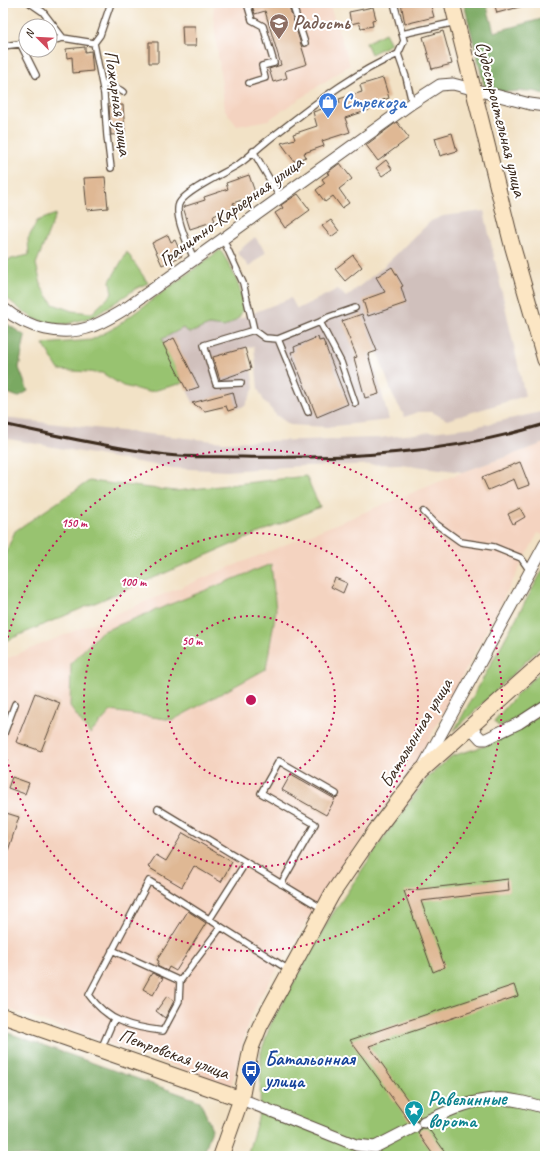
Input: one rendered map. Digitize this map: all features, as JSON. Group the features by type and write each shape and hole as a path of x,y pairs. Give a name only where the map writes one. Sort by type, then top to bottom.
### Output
{"street":[{"name":"Судостроительная улица","path":"452,3 472,88 545,360"},
{"name":"Гранитно-Карьерная улица","path":"3,308 13,317 42,329 62,331 92,327 128,307 412,102 440,85 453,84 517,101 545,106"},
{"name":"Батальонная улица","path":"221,1156 241,1099 252,1048 260,1026 323,909 376,830 421,771 545,544"},
{"path":"421,771 471,728 545,660"},
{"path":"471,728 480,738 486,739 519,723 545,706"},
{"name":"Петровская улица","path":"3,1016 241,1099 356,1146 375,1147 419,1125 478,1102 493,1099 516,1100 545,1108"}],"lane":[{"path":"30,3 43,12 63,38"},
{"path":"58,39 63,38 94,43 100,35 111,3"},
{"path":"247,3 252,20 263,26 274,63 262,66 265,78 249,83"},
{"path":"292,3 305,43"},
{"path":"194,259 177,210 180,202 196,190 240,163 340,85 361,71 398,54 404,41 394,3"},
{"path":"402,34 456,22"},
{"path":"3,46 18,43"},
{"name":"Пожарная улица","path":"94,43 103,83 111,168"},
{"path":"398,54 406,74 412,102"},
{"path":"28,58 36,75"},
{"path":"103,83 110,87 118,88 123,92"},
{"path":"254,151 280,198"},
{"path":"222,239 243,283 254,330 265,338 278,339 329,317 355,308"},
{"path":"320,322 340,362 355,403"},
{"path":"241,383 216,384 204,345 254,330"},
{"path":"278,339 308,412"},
{"path":"424,512 436,524 461,542 494,547 522,558 530,571"},
{"path":"3,736 15,704"},
{"path":"281,884 315,824 261,793 279,761 336,794"},
{"path":"158,810 323,909"},
{"path":"209,920 246,862"},
{"path":"220,928 180,981 179,1001 163,1031 136,1028 114,1019 98,1008 89,995 149,881 220,928 290,970"},
{"path":"112,950 180,981"},
{"path":"101,1049 114,1019"}],"shaded area":[{"name":"Радость","path":"222,3 329,3 350,65 268,120 237,126 225,110 213,15 214,6"},
{"path":"484,211 525,396 447,420 432,412 417,412 405,417 393,396 377,351 371,353 389,420 327,427 290,425 276,415 264,401 258,389 254,346 245,348 251,369 254,388 245,406 228,411 226,406 205,411 194,404 161,339 183,328 190,333 209,325 224,327 238,319 291,298 297,309 338,289 346,297 381,269 431,221 443,216"},
{"path":"255,237 266,252 249,267 237,252"},
{"path":"545,411 545,443 463,472 400,464 301,466 226,471 171,468 3,438 3,418 223,442 379,438 474,427"},
{"path":"545,443 545,536 538,533 415,766 325,891 262,994 249,1020 231,1086 3,1007 3,660 463,472"}],"green space":[{"path":"464,3 486,3 494,32 545,18 545,95 530,91 501,91 484,85"},
{"path":"385,33 391,44 371,54 366,43"},
{"path":"56,214 36,264 42,288 53,304 72,311 92,313 112,294 110,281 127,252 148,283 137,288 95,316 67,324 52,324 35,319 21,310 3,295 3,261 29,255 28,239 37,221"},
{"path":"220,250 228,262 240,288 243,305 242,311 237,319 224,327 209,325 190,333 183,328 162,339 183,383 149,392 123,386 102,373 59,370 43,344 91,340 114,328"},
{"path":"3,321 25,336 19,368 28,391 18,397 3,391"},
{"path":"306,476 320,507 3,642 3,559 15,531 89,481 176,491"},
{"path":"271,564 276,610 266,669 173,720 111,711 90,734 70,707 71,663 101,632"},
{"path":"545,566 545,643 454,731"},
{"path":"545,668 545,701 514,721 498,726 494,721 518,693"},
{"path":"545,711 545,1156 247,1156 260,1111 261,1052 271,1023 330,918 382,840 429,776 452,756 485,746 524,725"},
{"path":"3,1031 200,1101 212,1129 203,1156 3,1156"}],"building":[{"path":"251,3 288,3 307,64 285,71 287,78 273,82 269,69 281,65 265,11 255,14"},
{"path":"401,3 430,3 434,17 405,24"},
{"path":"494,3 523,3 523,6 497,13"},
{"path":"373,7 376,19 372,20 373,26 361,28 359,22 351,24 349,12"},
{"path":"182,26 195,26 196,46 183,46"},
{"path":"443,31 452,64 432,69 423,37"},
{"path":"149,42 158,42 158,63 149,63"},
{"path":"85,47 85,52 91,51 93,71 73,73 72,57 67,58 66,49"},
{"path":"383,78 389,98 368,105 369,110 345,118 350,132 322,141 324,146 304,153 306,157 294,161 281,143 295,139 293,134 317,126 313,112 340,103 339,99 362,92 360,85"},
{"path":"123,105 125,134 111,135 109,106"},
{"path":"397,122 409,138 378,161 366,145"},
{"path":"452,133 457,151 440,156 435,138"},
{"path":"386,160 392,169 382,176 376,168"},
{"path":"340,163 352,179 339,189 349,203 342,208 333,196 325,202 316,190 325,183 322,179 329,174 327,173"},
{"path":"249,175 256,195 233,203 235,208 213,216 215,221 190,229 183,207 205,200 204,197 228,189 226,183"},
{"path":"105,177 108,208 87,210 84,178"},
{"path":"298,194 310,210 285,228 275,213 283,208 281,205"},
{"path":"331,220 339,231 331,237 322,226"},
{"path":"168,235 171,242 175,240 182,256 162,265 152,243"},
{"path":"353,255 362,267 345,281 335,269"},
{"path":"392,267 403,286 401,287 406,303 368,316 363,300 385,292 376,277"},
{"path":"362,314 377,351 368,354 379,394 365,398 354,358 357,357 342,321"},
{"path":"318,337 319,341 323,340 348,404 317,417 291,352 295,351 294,347"},
{"path":"174,338 199,387 187,391 163,344"},
{"path":"245,348 251,369 220,380 213,357"},
{"path":"233,392 237,408 228,411 226,406 205,411 192,403"},
{"path":"520,462 529,485 518,489 514,479 488,490 482,477"},
{"path":"520,508 525,517 513,524 508,514"},
{"path":"335,578 347,583 343,593 331,587"},
{"path":"35,693 60,703 41,751 16,742"},
{"path":"291,774 335,799 326,815 282,790"},
{"path":"12,777 29,783 25,794 8,788"},
{"path":"3,812 19,817 5,860 3,860"},
{"path":"183,833 232,862 221,882 194,866 182,887 148,867 156,855 166,861"},
{"path":"508,879 509,891 421,901 445,967 433,972 404,891"},
{"path":"188,911 206,923 176,971 169,967 167,971 157,966 159,961 157,960"},
{"path":"152,973 163,978 153,995 143,989"},
{"path":"514,985 518,996 369,1046 420,1117 417,1121 409,1121 350,1040"},
{"path":"167,996 174,1001 165,1018 156,1011"},
{"path":"421,1128 428,1128 448,1156 434,1156 418,1133"}],"railway":[{"path":"3,424 105,445 167,455 195,457 318,457 395,452 471,442 545,424"}],"place":[{"name":"Радость","path":"279,40"},
{"name":"Стрекоза","path":"328,119"},
{"name":"Батальонная улица","path":"251,1087"},
{"name":"Равелинные ворота","path":"414,1127"}]}
